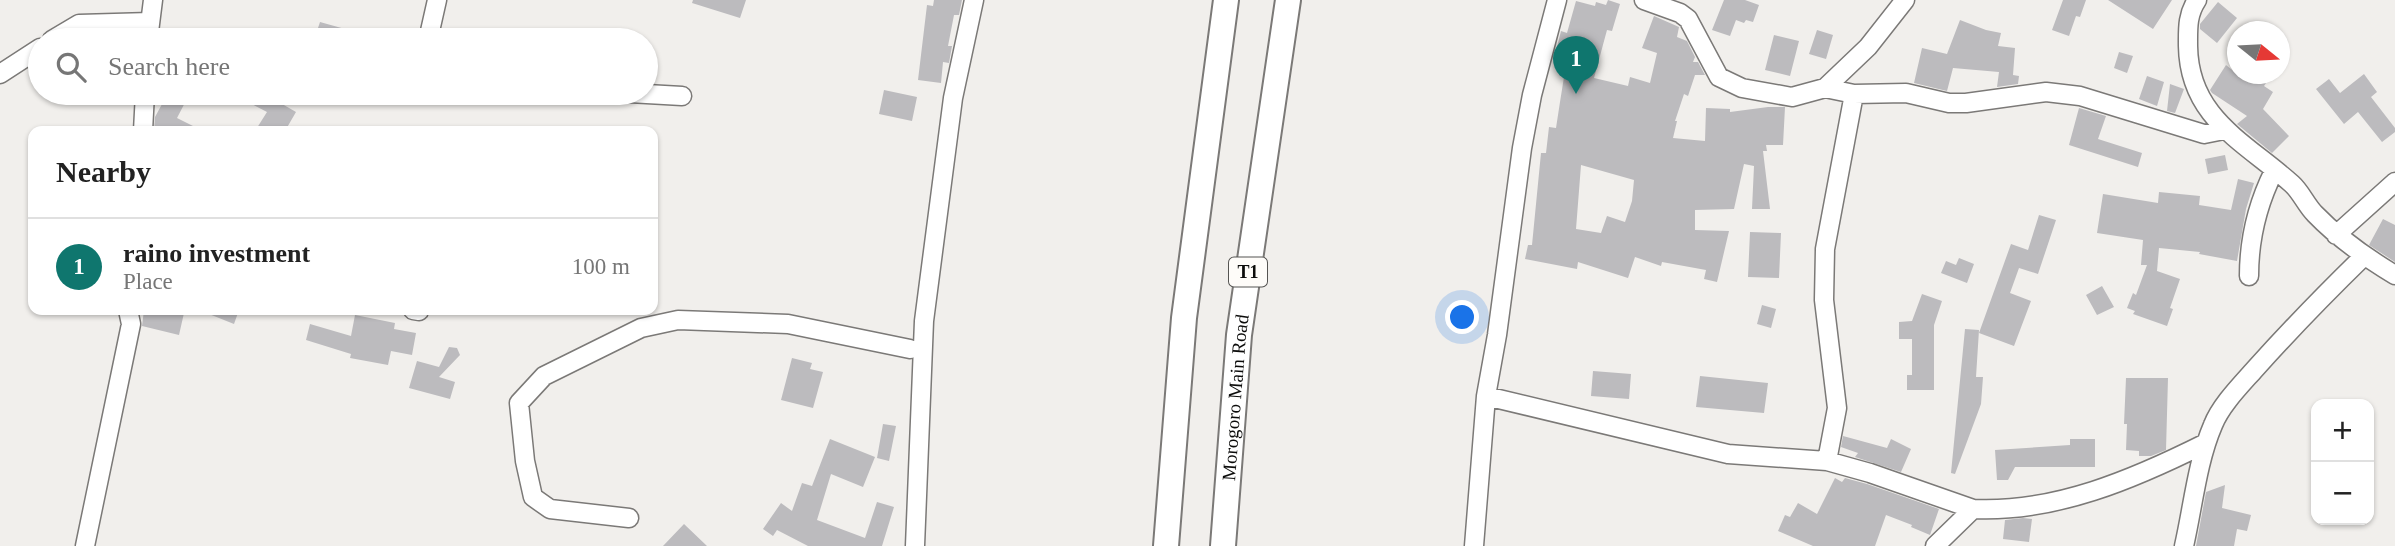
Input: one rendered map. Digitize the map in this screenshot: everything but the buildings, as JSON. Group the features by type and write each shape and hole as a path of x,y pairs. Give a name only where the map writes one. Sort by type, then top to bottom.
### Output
{"highway":[{"path":"1166,546 1184,318 1226,0"},
{"name":"Morogoro Main Road","path":"1223,546 1239,335 1288,0"}],"street":[{"path":"149,28 153,0"},
{"path":"431,28 437,0"},
{"path":"915,546 923,321 953,99 974,0"},
{"path":"1474,546 1486,396 1497,335 1522,148 1532,94 1557,0"},
{"path":"1644,0 1680,13 1688,19 1719,77 1742,88 1791,97 1825,88 1854,94 1906,93 1949,103 2046,92 2080,96 2204,134 2224,130"},
{"path":"1825,88 1868,47 1905,0"},
{"path":"2196,0 2188,18 2188,61 2200,99 2224,130 2294,185 2312,211 2336,235 2395,275"},
{"path":"72,28 79,24 150,22"},
{"path":"0,74 28,56"},
{"path":"1826,461 1837,408 1824,300 1825,249 1854,94"},
{"path":"658,95 682,96"},
{"path":"143,126 144,105"},
{"path":"2249,276 2249,258 2264,192 2274,171"},
{"path":"2336,235 2395,182"},
{"path":"2184,546 2206,443 2214,422 2236,390 2309,309 2364,256"},
{"path":"85,546 129,317"},
{"path":"629,518 550,509 533,497 525,461 519,403 544,376 641,328 678,320 788,324 910,349"},
{"path":"1486,396 1728,454 1826,461 1870,473 1973,509 2001,510 2069,498 2112,486 2206,443"},
{"path":"1936,546 1973,509"}],"place":[{"name":"raino investment","path":"1576,94"}]}
